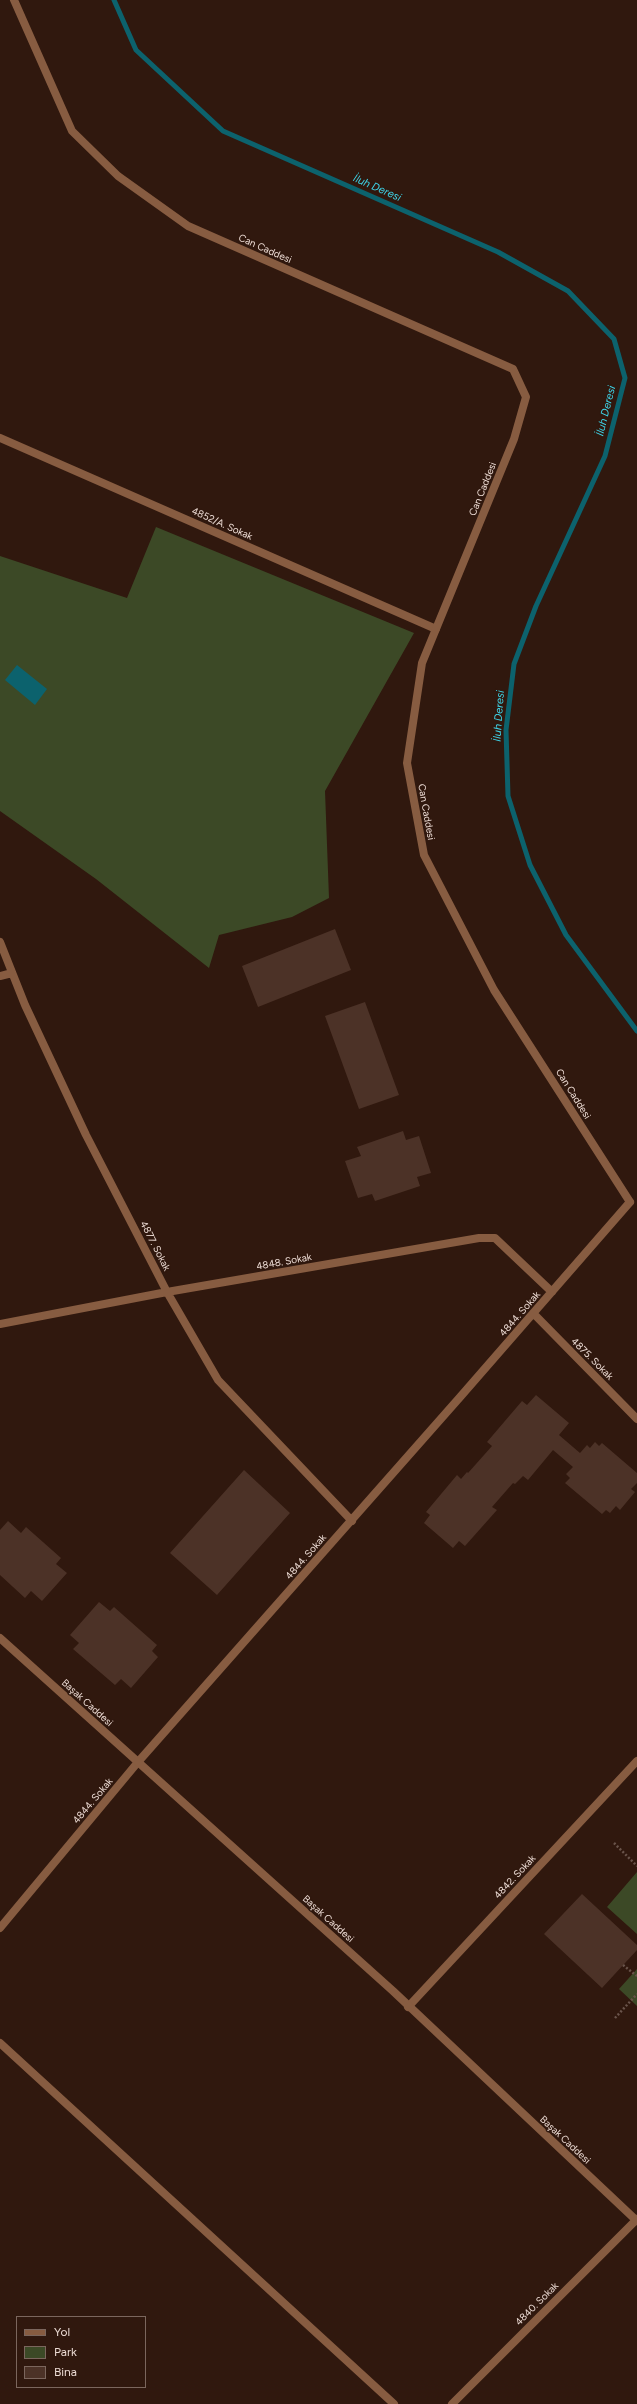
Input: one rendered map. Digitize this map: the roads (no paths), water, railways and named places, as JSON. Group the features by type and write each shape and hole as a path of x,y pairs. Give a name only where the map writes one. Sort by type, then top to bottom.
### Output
{"street":[{"name":"Can Caddesi","path":"14,0 72,131 118,176 188,226 513,369 526,397 514,439 422,663 407,763 424,855 494,990 630,1202"},
{"name":"4852/A. Sokak","path":"0,438 436,629"},
{"name":"4877. Sokak","path":"0,942 12,973 86,1136 167,1292 218,1380 352,1521"},
{"path":"0,976 12,973"},
{"name":"4844. Sokak","path":"0,1928 138,1762 352,1521 630,1202"},
{"name":"4848. Sokak","path":"0,1324 167,1292 479,1238 495,1238 552,1292"},
{"name":"4875. Sokak","path":"533,1313 637,1419"},
{"name":"Başak Caddesi","path":"0,1638 387,1986 637,2220"},
{"name":"4842. Sokak","path":"408,2007 637,1761"},
{"path":"0,2043 394,2404"},
{"name":"4840. Sokak","path":"452,2404 637,2220"}],"water":[{"path":"17,665 47,689 35,705 5,680"}],"waterway":[{"name":"İluh Deresi","path":"114,0 136,50 223,131 498,252 568,291 614,339 625,378 605,456 536,606 514,664 506,730 508,796 530,865 566,935 637,1031"}]}
